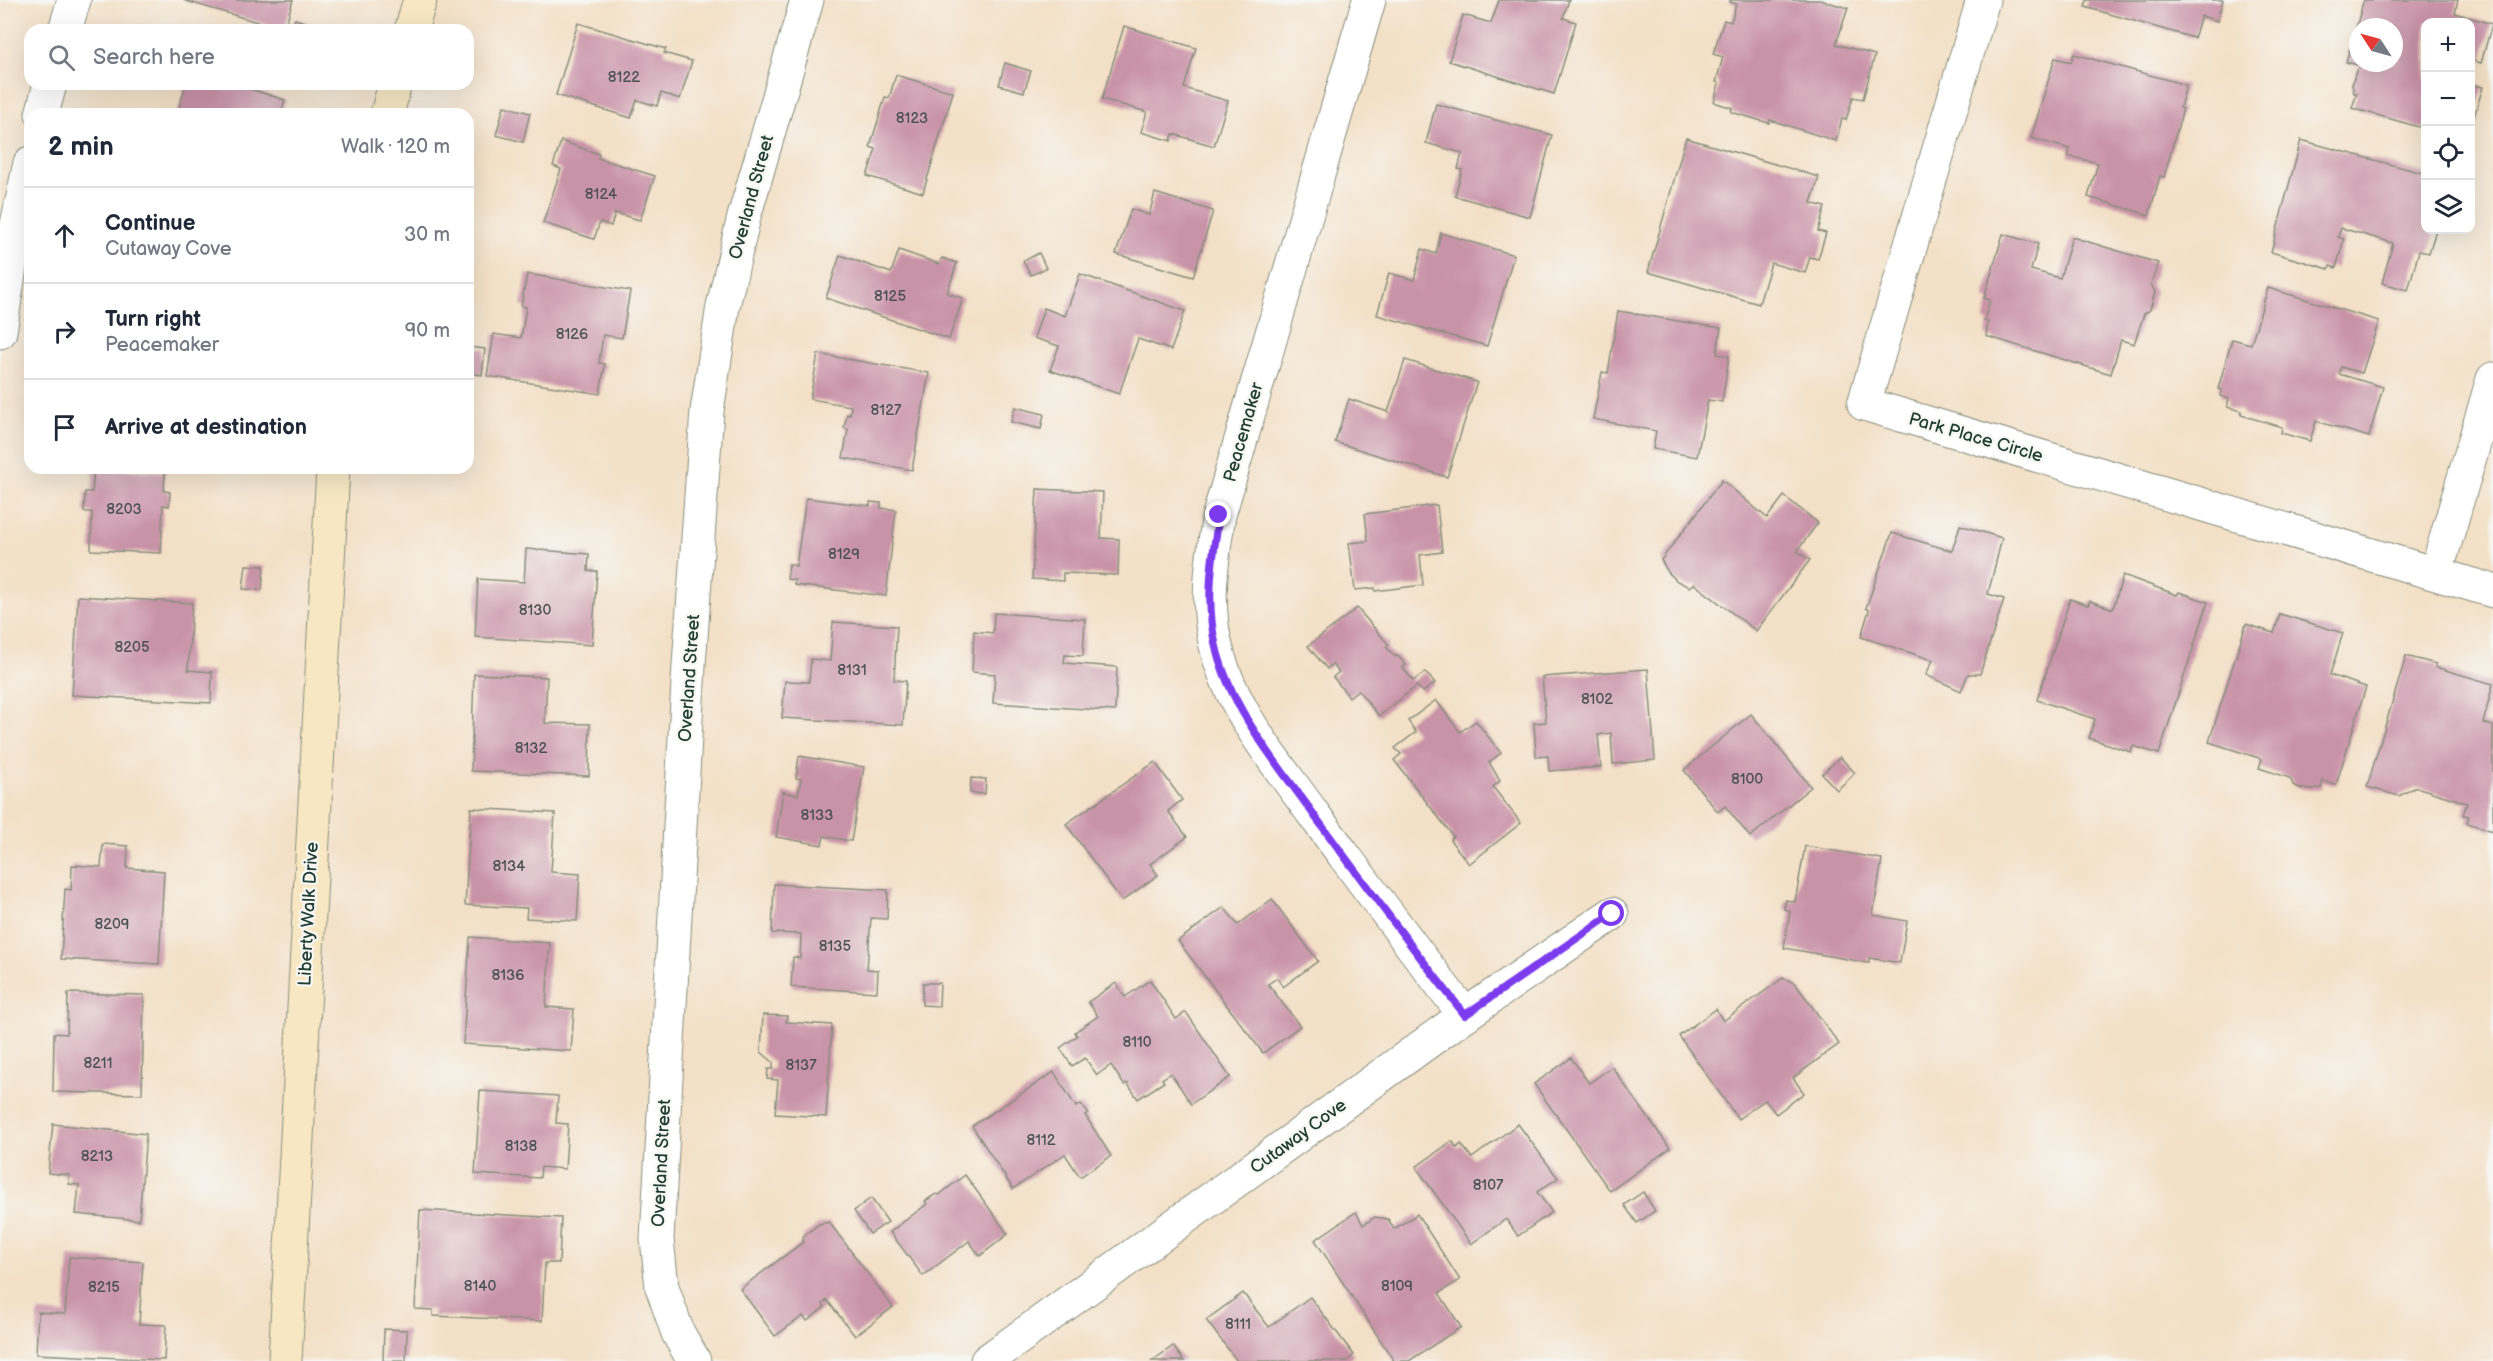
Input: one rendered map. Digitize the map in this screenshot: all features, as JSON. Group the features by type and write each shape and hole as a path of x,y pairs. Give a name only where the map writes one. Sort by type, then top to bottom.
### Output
{"street":[{"path":"67,24 74,0"},
{"path":"413,24 420,0"},
{"name":"Overland Street","path":"694,1361 678,1333 662,1287 657,1239 689,665 707,411 723,306 744,217 807,0"},
{"name":"Peacemaker","path":"1369,0 1219,515 1210,569 1211,625 1216,650 1235,698 1261,741 1401,934 1465,1015"},
{"name":"Park Place Circle","path":"1983,0 1864,404 2493,591"},
{"path":"44,108 48,90"},
{"path":"389,108 393,90"},
{"path":"0,332 24,191"},
{"path":"2436,573 2493,378"},
{"name":"Liberty Walk Drive","path":"285,1361 333,474"},
{"name":"Cutaway Cove","path":"987,1361 1465,1015 1612,914"}],"building":[{"path":"183,0 293,0 286,24 264,24"},
{"path":"1499,0 1569,0 1563,18 1576,22 1554,94 1449,61 1463,15 1491,23"},
{"path":"1730,0 1820,0 1848,8 1836,44 1875,55 1863,99 1853,97 1846,120 1842,119 1836,141 1770,120 1769,123 1731,112 1732,108 1714,102 1719,83 1716,82 1723,57 1713,54 1724,20 1731,22 1736,4"},
{"path":"2087,0 2223,0 2217,21 2201,16 2194,38 2085,7"},
{"path":"2364,0 2458,0 2455,13 2472,18 2421,18 2421,128 2352,108 2357,93 2354,93 2352,85 2356,72 2403,72 2403,18 2359,18"},
{"path":"295,19 308,23 308,24 293,24"},
{"path":"2475,19 2492,24 2481,63 2475,61"},
{"path":"578,23 666,49 664,53 692,61 680,99 661,93 657,106 637,100 631,118 556,95"},
{"path":"1124,26 1196,48 1184,88 1228,101 1214,146 1173,134 1171,141 1141,132 1147,112 1102,99"},
{"path":"2074,54 2186,85 2180,108 2183,109 2164,177 2160,176 2149,215 2088,197 2098,163 2068,156 2070,149 2031,138 2055,58 2071,62"},
{"path":"1005,63 1031,71 1024,92 999,85"},
{"path":"896,75 953,92 923,193 867,176 876,149 870,147 885,97 889,98"},
{"path":"2475,85 2483,87 2475,113"},
{"path":"184,90 253,90 285,100 283,108 179,108"},
{"path":"1436,104 1552,135 1530,217 1455,196 1462,170 1458,169 1462,153 1426,143"},
{"path":"504,106 530,113 523,142 496,135"},
{"path":"1686,138 1819,177 1811,203 1825,207 1818,231 1826,233 1818,259 1810,257 1805,273 1771,263 1759,304 1648,272"},
{"path":"2301,140 2421,173 2421,234 2435,234 2429,253 2419,251 2408,290 2382,283 2393,243 2341,228 2338,237 2344,239 2336,268 2330,266 2329,269 2271,252"},
{"path":"561,141 599,154 598,158 655,176 640,220 615,213 611,226 600,222 594,239 543,223 561,169 553,166"},
{"path":"1155,193 1213,211 1193,277 1116,254 1131,209 1149,215"},
{"path":"1441,233 1514,255 1487,346 1377,315 1389,273 1414,280 1422,249 1436,254"},
{"path":"2003,234 2038,244 2031,270 2060,278 2072,237 2158,263 2151,284 2155,292 2150,310 2144,314 2134,344 2121,340 2111,374 1986,336 1988,322 1984,321 1990,300 1984,298"},
{"path":"899,250 939,264 942,258 957,263 947,293 963,298 949,339 826,298 840,255 891,273"},
{"path":"1039,253 1046,268 1031,275 1023,261"},
{"path":"527,274 630,291 622,338 603,335 599,363 605,364 600,394 487,376 494,334 521,338 526,307 521,306"},
{"path":"1080,274 1185,311 1171,350 1138,339 1119,394 1050,370 1059,346 1034,338 1044,308 1065,316"},
{"path":"2268,288 2379,321 2362,373 2341,367 2339,374 2383,387 2369,437 2316,421 2310,441 2281,433 2282,427 2241,415 2242,411 2227,407 2229,399 2220,396 2222,390 2218,389 2232,339 2251,344"},
{"path":"1618,311 1721,328 1717,354 1729,356 1722,402 1708,400 1697,457 1653,449 1656,431 1593,419 1602,372 1608,373"},
{"path":"474,348 485,349 482,375 474,374"},
{"path":"818,354 929,373 912,470 843,458 848,429 844,428 851,406 810,399"},
{"path":"1405,360 1477,382 1447,477 1335,442 1349,399 1388,412"},
{"path":"1015,407 1044,414 1041,429 1011,422"},
{"path":"94,474 165,474 164,491 170,492 169,506 163,505 161,553 91,550 92,512 84,512 85,492 92,492"},
{"path":"1722,480 1767,518 1784,496 1818,523 1797,551 1810,560 1756,631 1694,584 1689,587 1677,581 1661,560"},
{"path":"1037,489 1103,492 1101,538 1119,539 1118,575 1063,573 1063,581 1032,579"},
{"path":"806,498 870,506 870,502 881,503 881,508 896,510 886,596 794,585 795,580 787,579 789,564 796,566"},
{"path":"1437,505 1442,552 1420,555 1423,585 1375,591 1375,588 1355,590 1349,543 1368,541 1365,514"},
{"path":"1960,525 2002,538 1988,594 2004,599 1980,674 1968,674 1961,691 1926,675 1933,660 1861,637 1869,610 1866,608 1892,533 1952,551"},
{"path":"526,549 589,554 588,571 597,571 592,645 475,637 478,579 524,582"},
{"path":"246,565 264,566 262,590 243,589"},
{"path":"2123,575 2177,595 2179,592 2208,602 2159,754 2133,746 2131,752 2089,738 2095,719 2037,700 2070,599 2088,605 2090,601 2113,609"},
{"path":"78,596 192,603 188,670 212,672 211,703 72,695"},
{"path":"1357,608 1389,645 1386,647 1406,665 1403,668 1413,681 1425,672 1435,683 1423,692 1417,686 1379,716 1358,690 1349,697 1333,677 1339,672 1332,664 1327,669 1308,646"},
{"path":"994,613 1085,619 1083,656 1065,655 1064,663 1117,667 1115,711 993,703 995,674 972,672 974,631 993,633"},
{"path":"2280,614 2343,633 2330,675 2366,687 2336,785 2323,781 2321,788 2302,789 2293,785 2290,778 2259,768 2262,759 2209,742 2246,624 2274,633"},
{"path":"833,622 897,626 894,680 906,681 903,725 782,718 785,681 809,682 811,659 830,661"},
{"path":"2406,656 2493,684 2483,723 2493,726 2493,831 2467,823 2469,816 2463,815 2467,803 2416,787 2399,796 2367,787"},
{"path":"1648,669 1655,760 1613,764 1611,733 1598,735 1601,767 1549,771 1548,756 1536,757 1534,723 1546,722 1542,677"},
{"path":"474,674 547,677 545,723 590,724 589,776 471,771"},
{"path":"1436,700 1460,732 1476,721 1501,753 1489,762 1500,781 1493,787 1521,823 1469,864 1450,840 1453,836 1394,760 1401,754 1395,748 1416,732 1408,721"},
{"path":"1751,714 1811,787 1750,837 1725,806 1718,812 1684,770"},
{"path":"799,756 864,767 851,841 824,836 822,845 776,837 783,792 798,795 801,779 796,778"},
{"path":"1840,757 1855,773 1837,790 1822,774"},
{"path":"1155,762 1182,800 1168,811 1187,837 1150,864 1158,875 1122,901 1066,824"},
{"path":"971,778 986,779 985,794 970,793"},
{"path":"471,808 555,813 551,872 580,874 577,921 526,918 527,908 465,905"},
{"path":"103,844 128,846 127,868 164,871 159,964 61,959 65,889 71,890 72,865 101,867"},
{"path":"1805,846 1882,859 1873,915 1907,921 1900,963 1869,958 1869,963 1784,948 1790,911 1784,909 1786,900 1795,902"},
{"path":"774,884 888,890 887,919 871,918 867,969 878,970 877,992 791,987 793,957 800,958 801,934 772,933"},
{"path":"1272,899 1318,961 1283,987 1277,978 1268,984 1300,1026 1263,1053 1178,941 1224,907 1238,925"},
{"path":"470,937 550,943 546,1007 574,1009 571,1051 463,1044"},
{"path":"1783,978 1795,983 1839,1044 1793,1078 1804,1093 1776,1114 1765,1100 1738,1119 1679,1036 1716,1009 1723,1021"},
{"path":"1150,980 1176,1019 1186,1012 1230,1077 1191,1104 1171,1073 1162,1079 1164,1082 1138,1099 1127,1083 1124,1085 1111,1065 1097,1075 1085,1058 1072,1066 1060,1048 1077,1036 1075,1032 1098,1016 1088,1002 1116,983 1125,997"},
{"path":"923,983 940,983 939,1006 922,1005"},
{"path":"68,993 144,995 142,1094 53,1092 54,1033 67,1034"},
{"path":"763,1015 787,1016 786,1022 832,1025 826,1117 775,1114 778,1080 767,1079 768,1069 773,1069 773,1062 761,1052"},
{"path":"1571,1058 1589,1083 1612,1067 1670,1148 1610,1191 1534,1084"},
{"path":"1054,1072 1076,1107 1081,1104 1088,1113 1085,1115 1111,1156 1080,1177 1065,1154 1013,1189 972,1126"},
{"path":"480,1091 558,1096 556,1123 568,1124 565,1169 541,1167 540,1178 475,1174"},
{"path":"53,1124 146,1134 139,1220 76,1214 79,1185 69,1184 69,1175 48,1173"},
{"path":"1518,1124 1558,1178 1537,1192 1552,1212 1518,1236 1506,1219 1471,1244 1416,1167 1452,1141 1457,1148 1461,1144 1472,1158"},
{"path":"965,1175 1008,1234 980,1256 969,1241 923,1276 890,1232 927,1204 925,1201 936,1194 939,1195"},
{"path":"1643,1192 1655,1211 1637,1223 1624,1205"},
{"path":"871,1198 888,1222 870,1234 854,1211"},
{"path":"420,1210 561,1218 559,1263 545,1263 542,1321 433,1316 433,1310 415,1309"},
{"path":"1356,1212 1363,1225 1375,1217 1388,1219 1394,1229 1417,1214 1460,1280 1439,1293 1461,1327 1409,1361 1394,1361 1315,1240"},
{"path":"829,1222 893,1307 855,1336 827,1300 823,1304 825,1307 807,1321 803,1316 775,1336 740,1289 803,1242 803,1236 819,1224"},
{"path":"69,1257 143,1262 139,1324 166,1325 164,1360 36,1354 38,1312 65,1314"},
{"path":"1243,1293 1269,1327 1310,1297 1354,1355 1347,1361 1237,1361 1206,1320"},
{"path":"384,1329 407,1330 406,1361 383,1361"},
{"path":"1173,1346 1184,1361 1152,1361"}],"route":[{"path":"1219,515 1210,569 1211,625 1216,650 1235,698 1261,741 1401,934 1465,1015 1612,914"}]}
